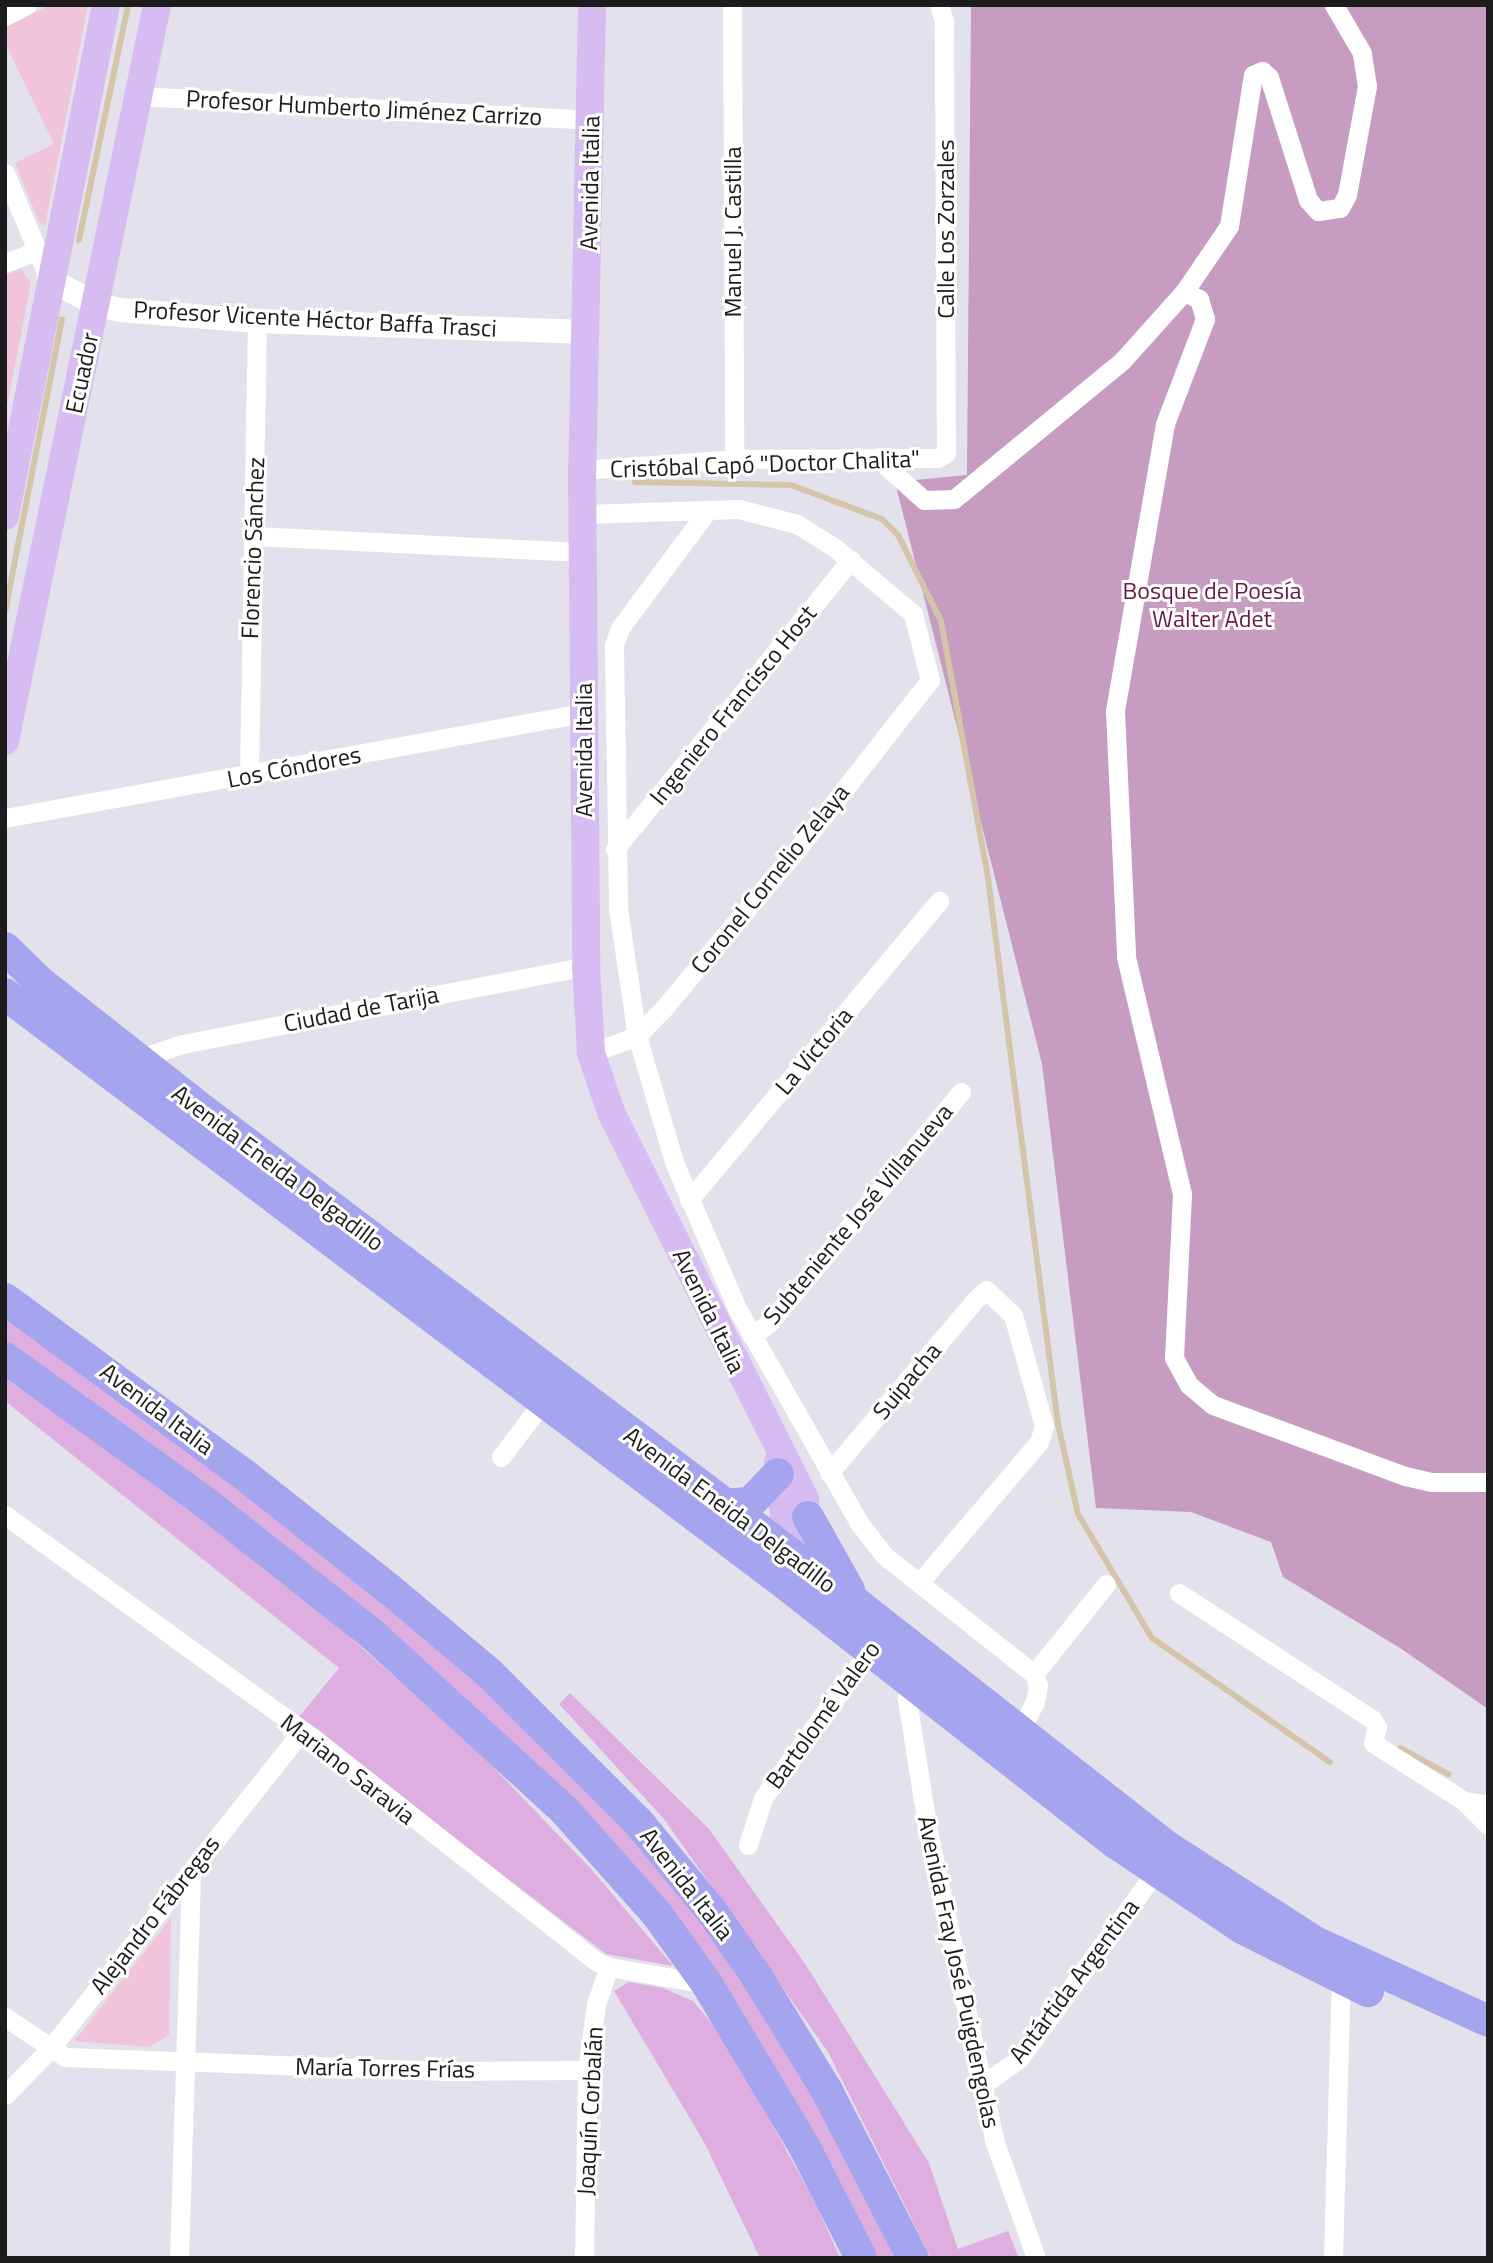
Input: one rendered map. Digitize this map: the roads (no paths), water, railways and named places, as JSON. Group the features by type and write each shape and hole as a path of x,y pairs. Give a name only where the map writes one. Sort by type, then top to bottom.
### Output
{"main road":[{"name":"Ecuador","path":"5,514 49,279 106,5"},
{"name":"Ecuador","path":"5,741 157,5"},
{"name":"Avenida Italia","path":"592,5 582,470 586,966 591,1053 611,1112 778,1463 805,1500 808,1517"},
{"name":"Avenida Eneida Delgadillo","path":"5,948 40,982 138,1059 722,1505 782,1565 860,1606 878,1638 909,1681 1156,1871 1242,1928 1488,2021"},
{"name":"Avenida Eneida Delgadillo","path":"5,994 542,1402 782,1565 878,1638 1020,1731 1227,1889 1341,1967 1488,2045"},
{"name":"Avenida Italia","path":"5,1299 242,1473 389,1589 489,1673 639,1823 713,1913 757,1977 827,2091 913,2258"},
{"name":"Avenida Italia","path":"5,1358 260,1545 442,1695 621,1870 707,1984 806,2148 861,2258"},
{"name":"Avenida Italia","path":"778,1463 785,1508 782,1565"},
{"path":"722,1505 750,1503 778,1463"},
{"path":"782,1565 808,1517"},
{"path":"808,1517 860,1606"}],"street":[{"path":"5,16 27,5"},
{"name":"Manuel J. Castilla","path":"732,5 734,459"},
{"name":"Calle Los Zorzales","path":"939,5 944,21 946,453"},
{"path":"877,458 924,500 954,499 1103,378 1184,292 1228,226 1253,75 1262,71 1269,77 1308,200 1318,211 1332,211 1347,195 1367,86 1366,67 1334,5"},
{"name":"Profesor Humberto Jiménez Carrizo","path":"138,96 591,120"},
{"path":"5,173 49,279"},
{"path":"5,263 39,250"},
{"name":"Profesor Vicente Héctor Baffa Trasci","path":"49,279 96,305 257,320 587,332"},
{"path":"1184,292 1199,299 1205,319 1165,424 1115,711 1126,957 1182,1194 1174,1358 1189,1385 1213,1405 1405,1476 1431,1482 1488,1482"},
{"name":"Florencio Sánchez","path":"249,776 246,746 254,536 257,320"},
{"name":"Cristóbal Capó \"Doctor Chalita\"","path":"582,470 734,459 938,458 946,453"},
{"path":"583,514 739,509 779,518 822,538 851,560"},
{"path":"708,510 620,628 614,645 615,849 618,908 637,1036 690,1200 752,1336 871,1542 1034,1674 1038,1685 1035,1702 1020,1731"},
{"path":"254,536 583,552"},
{"name":"Coronel Cornelio Zelaya","path":"591,1053 637,1036 799,847 930,681 913,614 851,560"},
{"name":"Ingeniero Francisco Host","path":"615,849 851,560"},
{"name":"Los Cóndores","path":"5,818 249,776 583,713"},
{"name":"La Victoria","path":"690,1200 939,901"},
{"name":"Ciudad de Tarija","path":"138,1059 182,1044 586,966"},
{"name":"Subteniente José Villanueva","path":"752,1336 770,1322 961,1092"},
{"name":"Suipacha","path":"829,1473 986,1290 1019,1326 1044,1426 1039,1442 919,1583"},
{"path":"501,1457 542,1402"},
{"name":"Mariano Saravia","path":"5,1515 301,1732 610,1967 707,1984"},
{"path":"1034,1674 1106,1584"},
{"path":"1179,1593 1373,1720 1377,1727 1373,1743 1464,1801 1488,1825"},
{"name":"Bartolomé Valero","path":"748,1845 763,1798 878,1638"},
{"name":"Avenida Fray José Puigdengolas","path":"909,1681 907,1700 928,1831 1000,2161 1036,2258"},
{"name":"Alejandro Fábregas","path":"5,2095 49,2050 301,1732"},
{"path":"1464,1801 1488,1805"},
{"path":"179,2258 191,1871"},
{"name":"Antártida Argentina","path":"985,2083 1019,2059 1156,1871"},
{"name":"Joaquín Corbalán","path":"584,2258 587,2070 596,2004 610,1967"},
{"path":"1333,2258 1341,1967"},
{"path":"5,2017 49,2050"},
{"name":"María Torres Frías","path":"49,2050 65,2057 183,2063 587,2070"}],"waterway":[{"path":"79,240 128,5"},
{"path":"5,612 62,320"},
{"path":"635,482 791,485 882,519 898,535 941,621 988,878 1058,1424 1078,1514 1152,1638 1330,1762"},
{"path":"1400,1748 1448,1774"}],"park label":[{"name":"Bosque de Poesía Walter Adet","path":"1212,605"}]}
